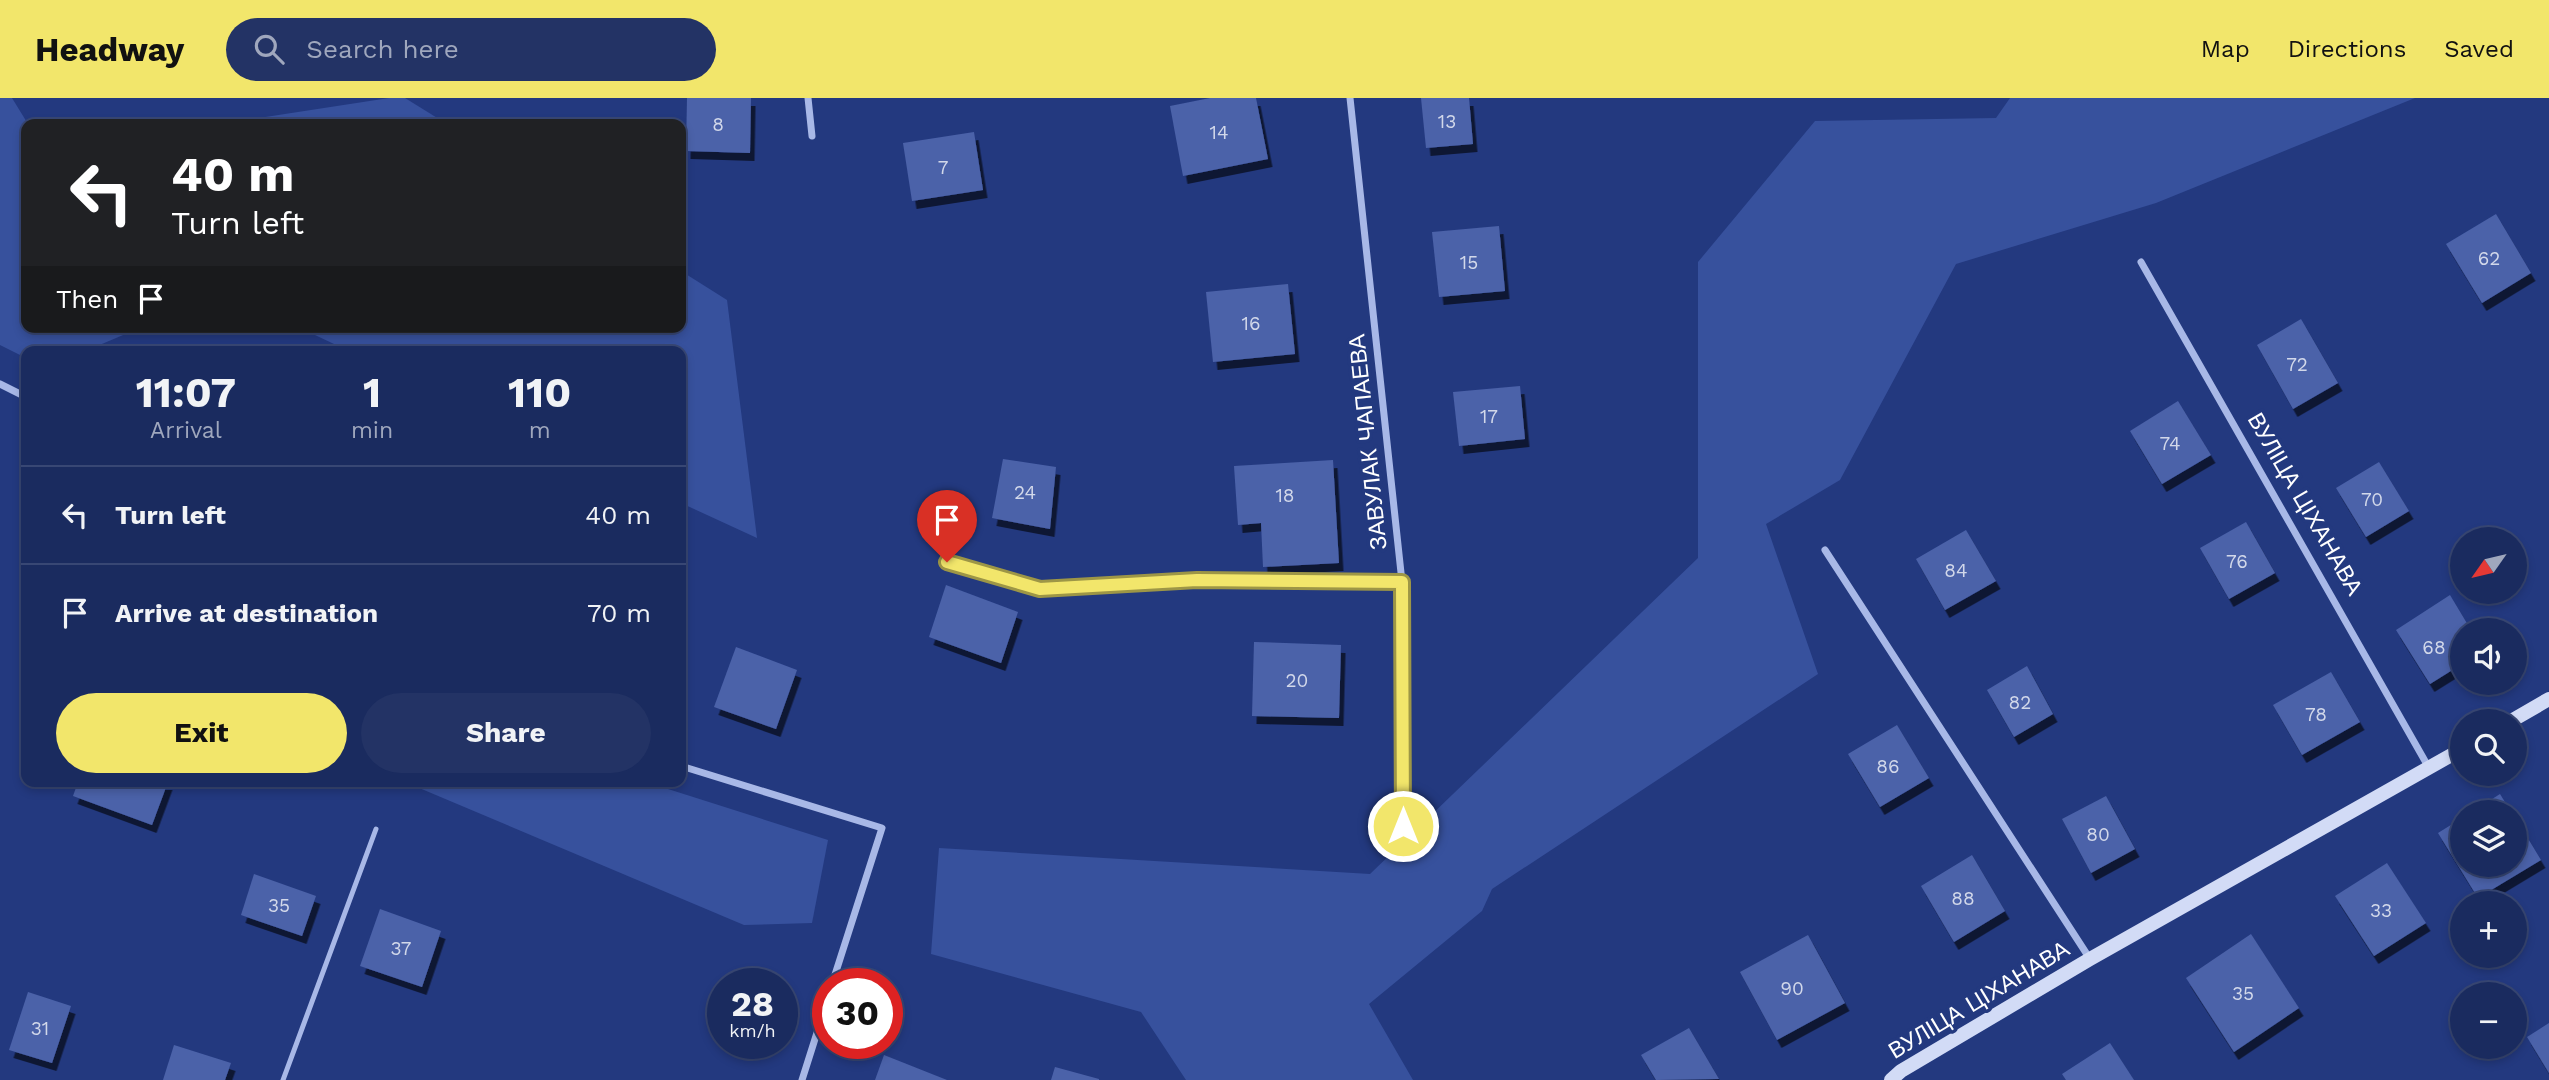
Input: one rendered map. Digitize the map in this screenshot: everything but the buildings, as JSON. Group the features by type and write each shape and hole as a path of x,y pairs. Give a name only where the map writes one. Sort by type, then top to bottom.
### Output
{"street":[{"path":"808,98 812,136"},
{"name":"ЗАВУЛАК ЧАПАЕВА","path":"1350,98 1402,582 1403,826"},
{"name":"ВУЛІЦА ЦІХАНАВА","path":"2141,262 2429,768"},
{"path":"0,384 21,394"},
{"name":"ВУЛІЦА ЦІХАНАВА","path":"1825,550 2090,959"},
{"path":"2527,712 2549,699"},
{"name":"ВУЛІЦА ЦІХАНАВА","path":"1891,1080 1901,1071 2090,959 2450,756"},
{"path":"686,768 882,828 837,968"},
{"path":"802,1080 812,1048"}],"lane":[{"path":"947,562 1040,589 1197,580 1402,582"},
{"path":"283,1080 376,829"}],"shaded area":[{"path":"0,98 12,98 25,119 21,119 21,333 128,333 97,346 21,346 21,356 0,345"},
{"path":"389,98 405,98 439,119 252,119"},
{"path":"2010,98 2415,98 2156,203 1956,264 1840,480 1766,524 1818,674 1492,889 1482,911 1369,1004 1413,1080 1186,1080 1141,1012 931,954 939,848 1370,874 1698,558 1698,262 1815,121 1996,118"},
{"path":"686,274 727,300 757,538 686,505 686,346 338,346 311,333 686,333"},
{"path":"417,787 662,787 828,840 812,923 744,925"}],"route":[{"path":"947,562 1040,589 1197,580 1402,582 1403,826"}]}
